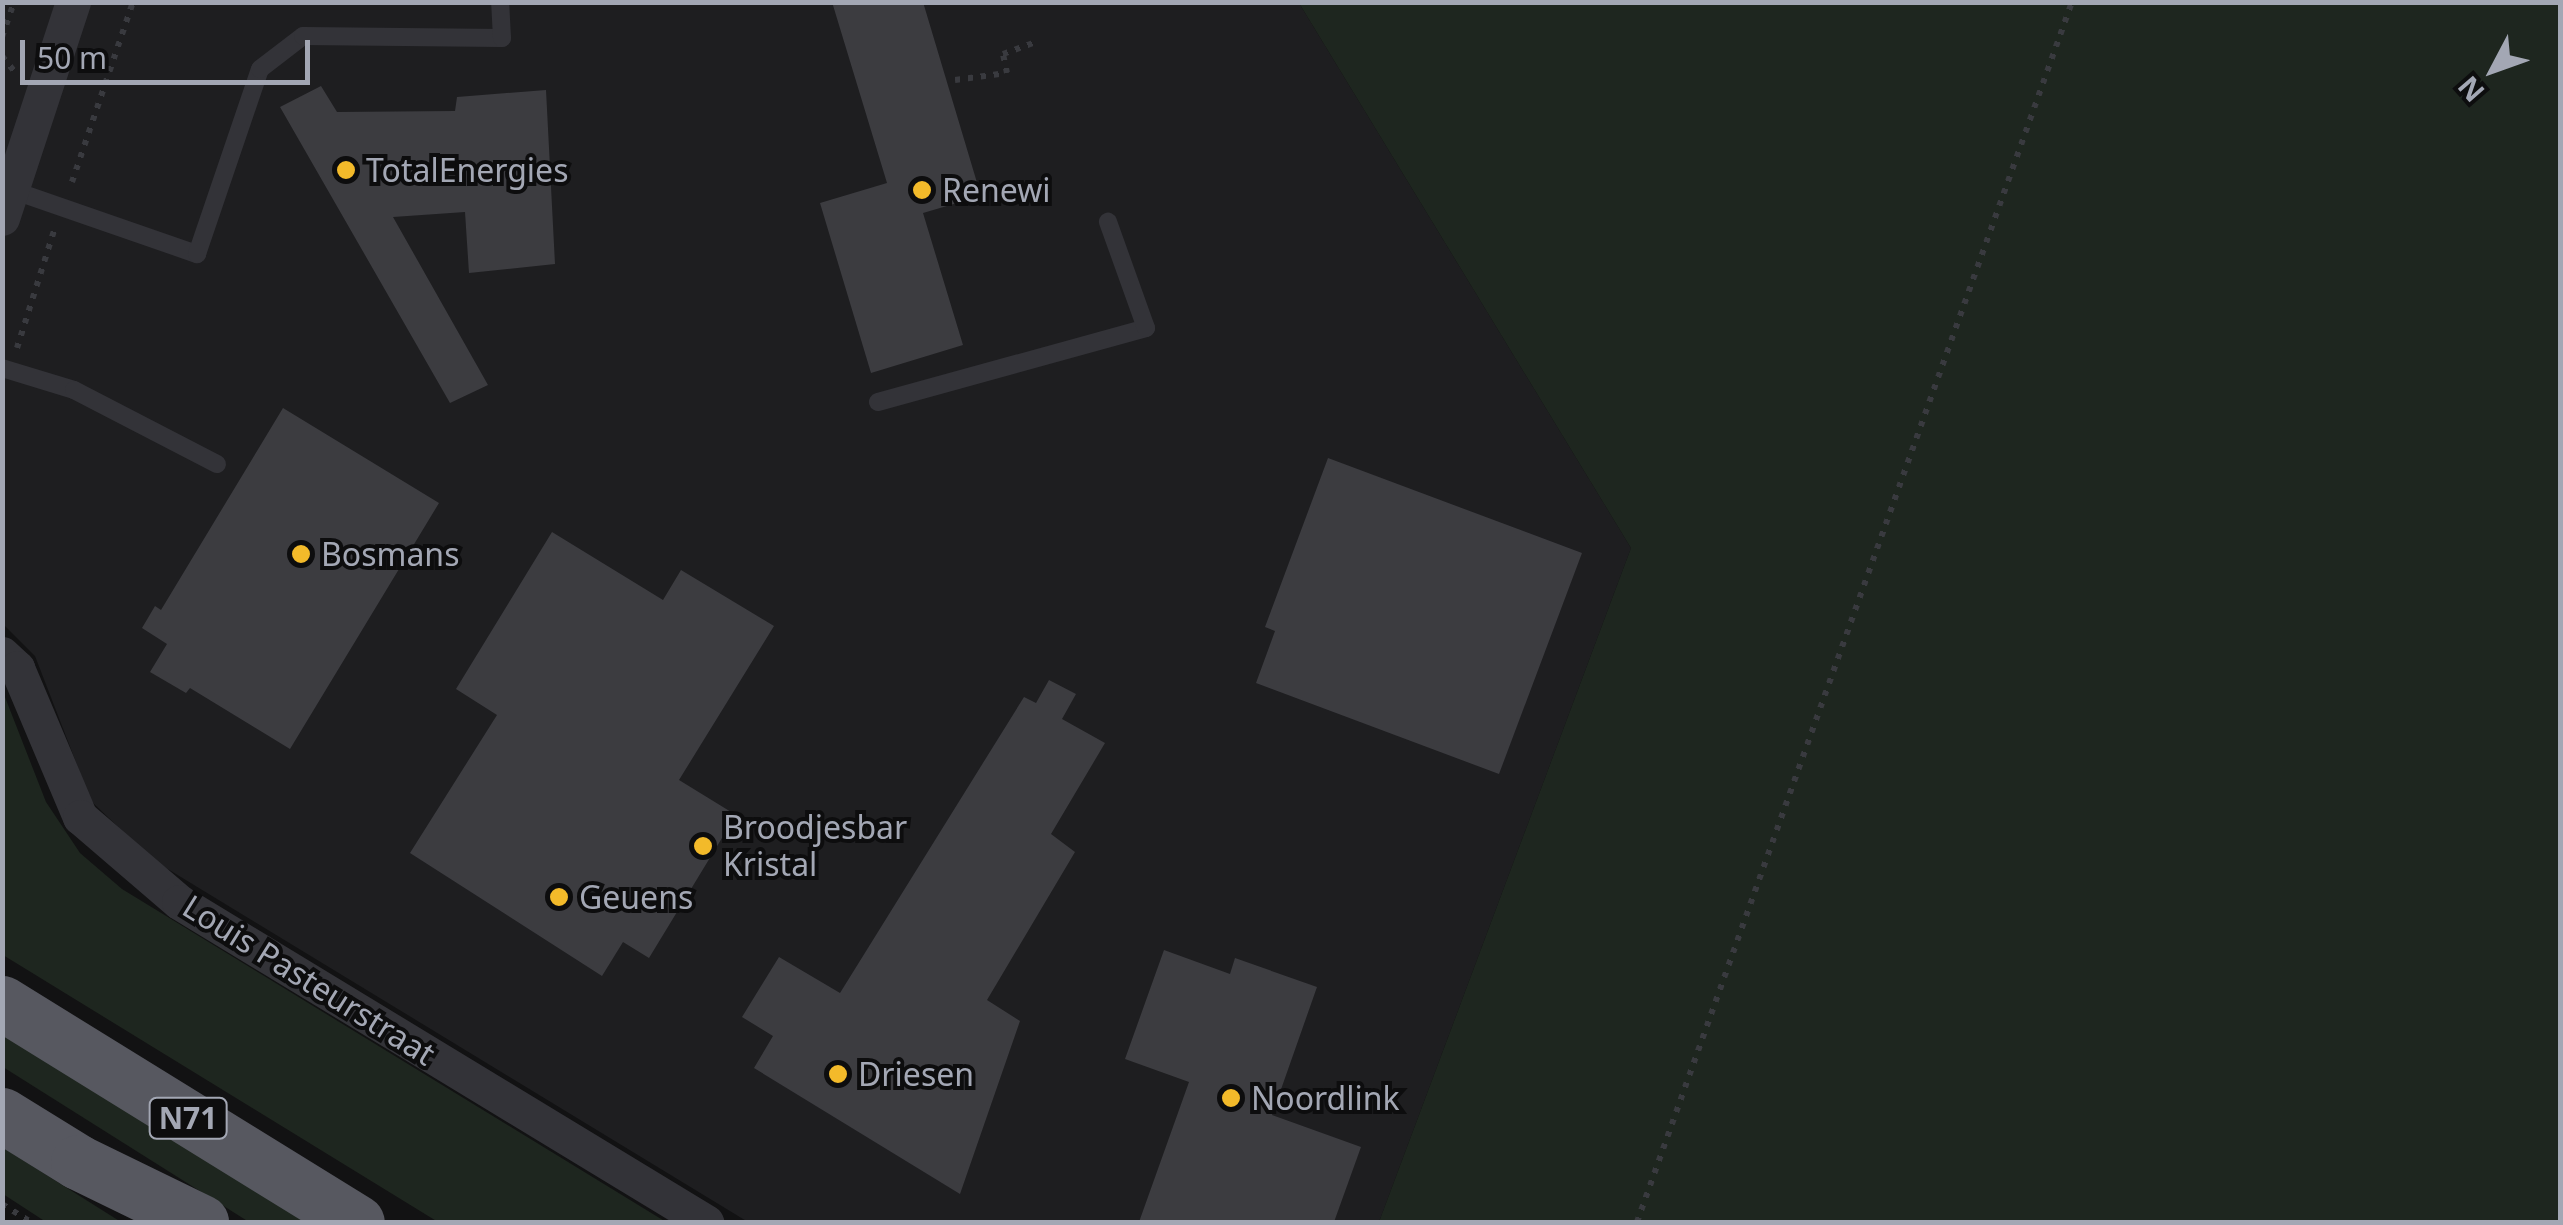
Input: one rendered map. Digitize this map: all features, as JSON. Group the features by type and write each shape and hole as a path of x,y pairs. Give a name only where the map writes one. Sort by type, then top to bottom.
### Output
{"highway":[{"name":"N71","path":"8,1004 357,1222"},
{"name":"N71","path":"2,1080 104,1144 187,1213"},
{"name":"N71","path":"2,1114 78,1162 187,1213"}],"street":[{"path":"7,204 73,2"},
{"name":"Louis Pasteurstraat","path":"2,654 18,668 80,817 179,902 706,1222"}],"lane":[{"path":"7,204 197,254 260,69 303,36 502,38 500,2"},
{"path":"878,402 1146,328 1108,222"},
{"path":"2,368 74,390 217,464"}],"path":[{"path":"2,36 14,2"},
{"path":"1637,1222 2072,2"},
{"path":"955,80 1008,73 1002,54 1036,42"},
{"path":"2,1204 32,1222"}],"shaded area":[{"path":"2,3 1299,3 1631,548 1379,1222 748,1222 153,860 91,801 35,656 3,624"},
{"path":"1299,3 2560,3 2560,1222 1379,1222 1631,548"},
{"path":"3,692 46,802 80,853 122,889 666,1222 438,1222 3,955"},
{"path":"2,1025 318,1222 249,1222 3,1067"},
{"path":"2,1147 121,1222 46,1222 3,1194"}],"building":[{"name":"Renewi","path":"832,2 923,2 981,196 923,213 963,345 871,373 820,203 887,183"},
{"path":"321,86 337,112 455,111 457,97 546,90 555,264 469,273 465,212 393,217 488,385 450,403 280,107"},
{"name":"Bosmans","path":"283,408 439,503 290,749 190,688 186,693 150,672 167,644 142,628 155,606 161,610"},
{"path":"1328,458 1582,553 1499,774 1256,683 1275,631 1265,627"},
{"path":"552,532 663,600 681,570 774,626 679,780 736,815 649,958 623,942 602,976 410,853 497,715 456,689"},
{"path":"1049,680 1076,694 1062,719 1105,743 1051,834 1075,852 987,1000 1020,1021 960,1194 754,1068 773,1036 742,1017 779,957 840,993 1024,697 1036,703"},
{"name":"Noordlink","path":"1164,950 1230,974 1235,958 1317,987 1272,1115 1361,1147 1334,1222 1139,1222 1189,1082 1125,1059"}],"place":[{"name":"TotalEnergies","path":"346,170"},
{"name":"Renewi","path":"922,190"},
{"name":"Bosmans","path":"301,554"},
{"name":"Broodjesbar Kristal","path":"703,846"},
{"name":"Geuens","path":"559,897"},
{"name":"Driesen","path":"838,1074"},
{"name":"Noordlink","path":"1231,1098"}]}
